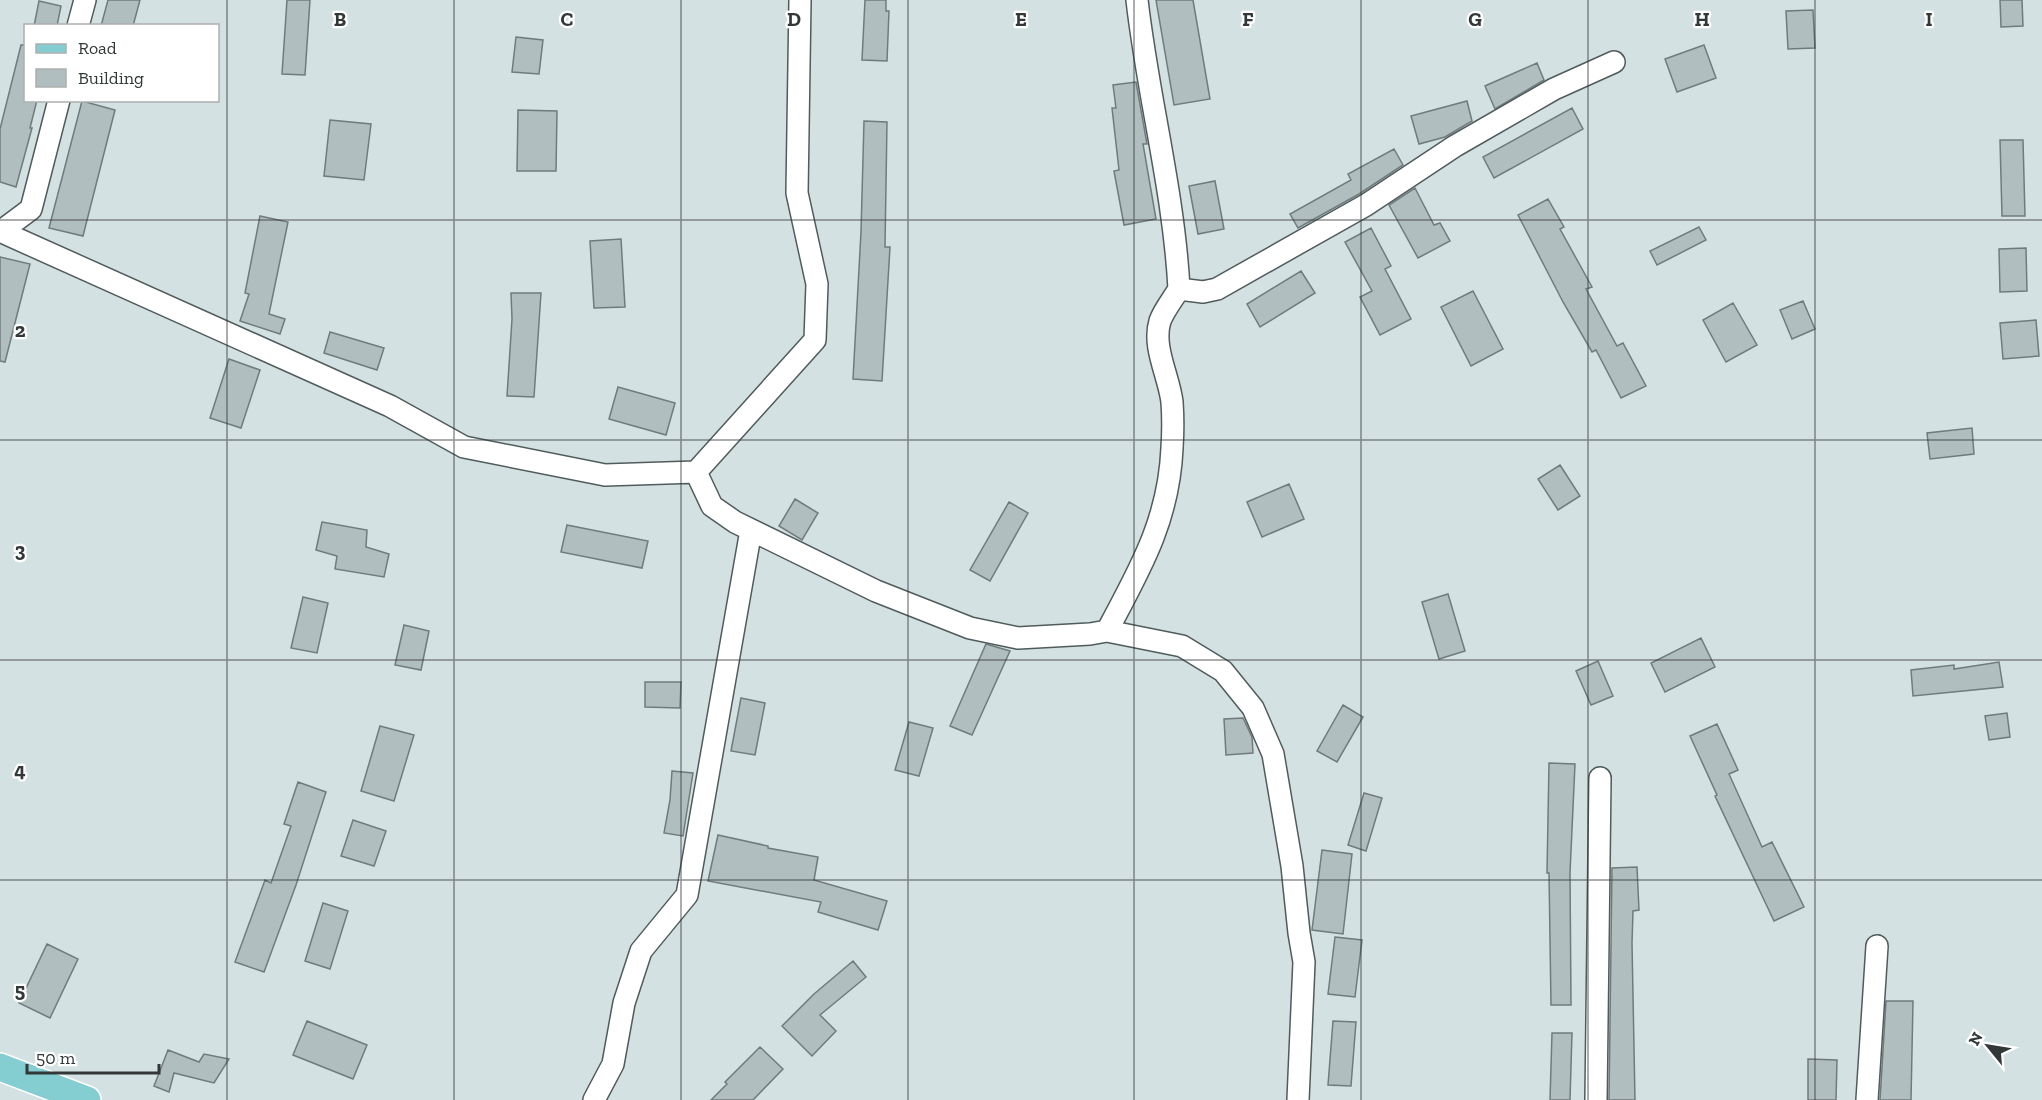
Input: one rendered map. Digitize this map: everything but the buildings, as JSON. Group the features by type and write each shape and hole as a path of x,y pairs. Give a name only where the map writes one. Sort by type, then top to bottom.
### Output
{"main road":[{"path":"0,1067 87,1100"}],"street":[{"path":"79,24 85,0"},
{"path":"58,102 31,208 1,232 390,406 464,447 605,475 696,472 814,340 817,284 797,193 801,0"},
{"path":"1107,631 1138,572 1159,525 1168,489 1172,448 1172,402 1158,344 1160,320 1179,289 1173,228 1142,45 1137,0"},
{"path":"1179,289 1203,292 1218,289 1366,206 1455,146 1534,101 1614,62"},
{"path":"696,472 712,506 751,530 876,591 970,628 1018,638 1107,631 1182,646 1223,671 1253,708 1273,754 1292,866 1304,962 1298,1100"},
{"path":"594,1100 613,1064 624,1003 641,951 687,895 751,530"},
{"path":"1596,1100 1600,778"},
{"path":"1867,1100 1877,946"}]}
